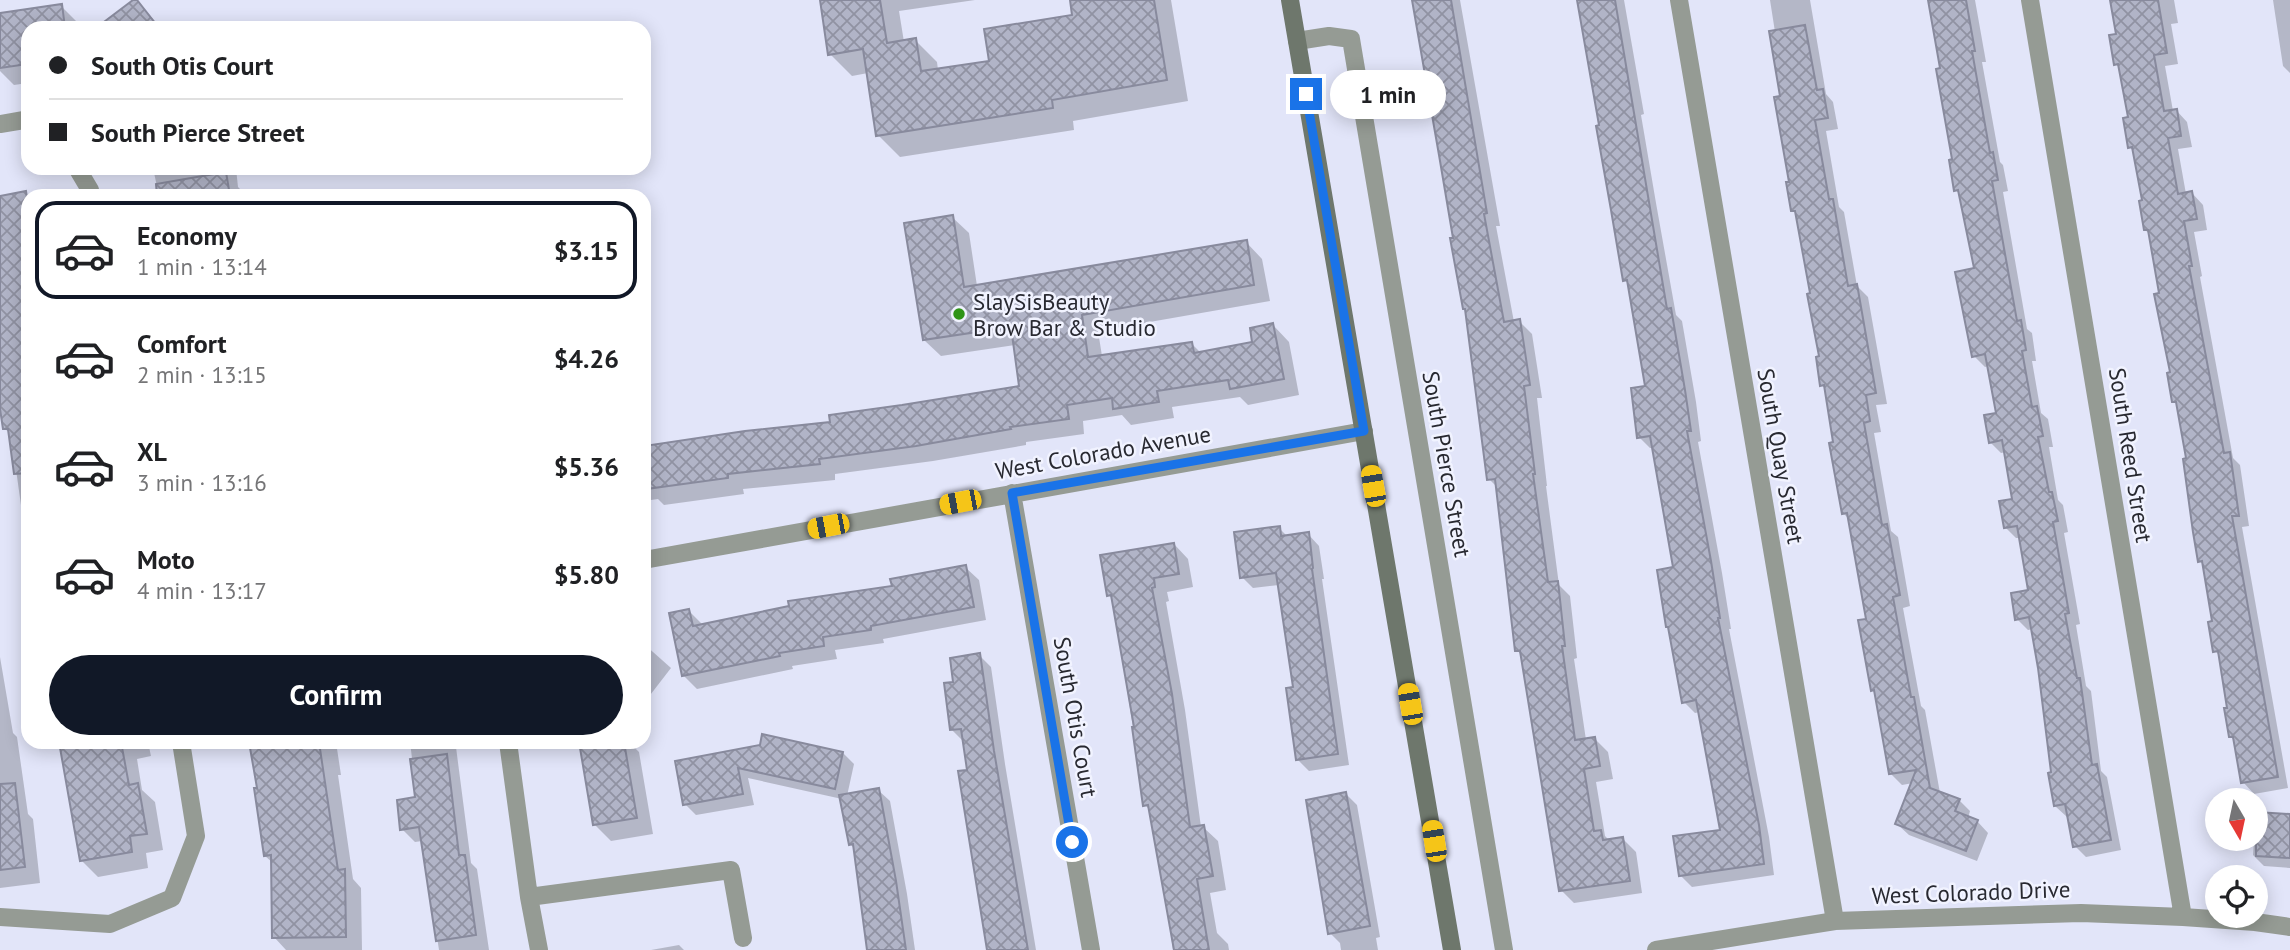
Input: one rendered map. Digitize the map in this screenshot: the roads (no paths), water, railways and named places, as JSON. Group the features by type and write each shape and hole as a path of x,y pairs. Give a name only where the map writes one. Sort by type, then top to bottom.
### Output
{"street":[{"path":"1290,0 1452,950"},
{"name":"South Quay Street","path":"1679,0 1835,921"},
{"name":"South Reed Street","path":"2030,0 2183,917"},
{"name":"South Pierce Street","path":"1297,41 1329,36 1351,39 1504,950"},
{"path":"0,124 21,120"},
{"name":"West Colorado Avenue","path":"651,559 1364,431"},
{"name":"South Otis Court","path":"1012,493 1091,950"},
{"path":"0,917 110,924 172,898 196,836 182,749"},
{"path":"509,749 539,950"},
{"path":"529,897 731,870 743,938"},
{"name":"West Colorado Drive","path":"1656,950 1835,921 2081,913 2255,922 2290,928"}],"place":[{"name":"SlaySisBeauty Brow Bar & Studio","path":"959,314"}]}
